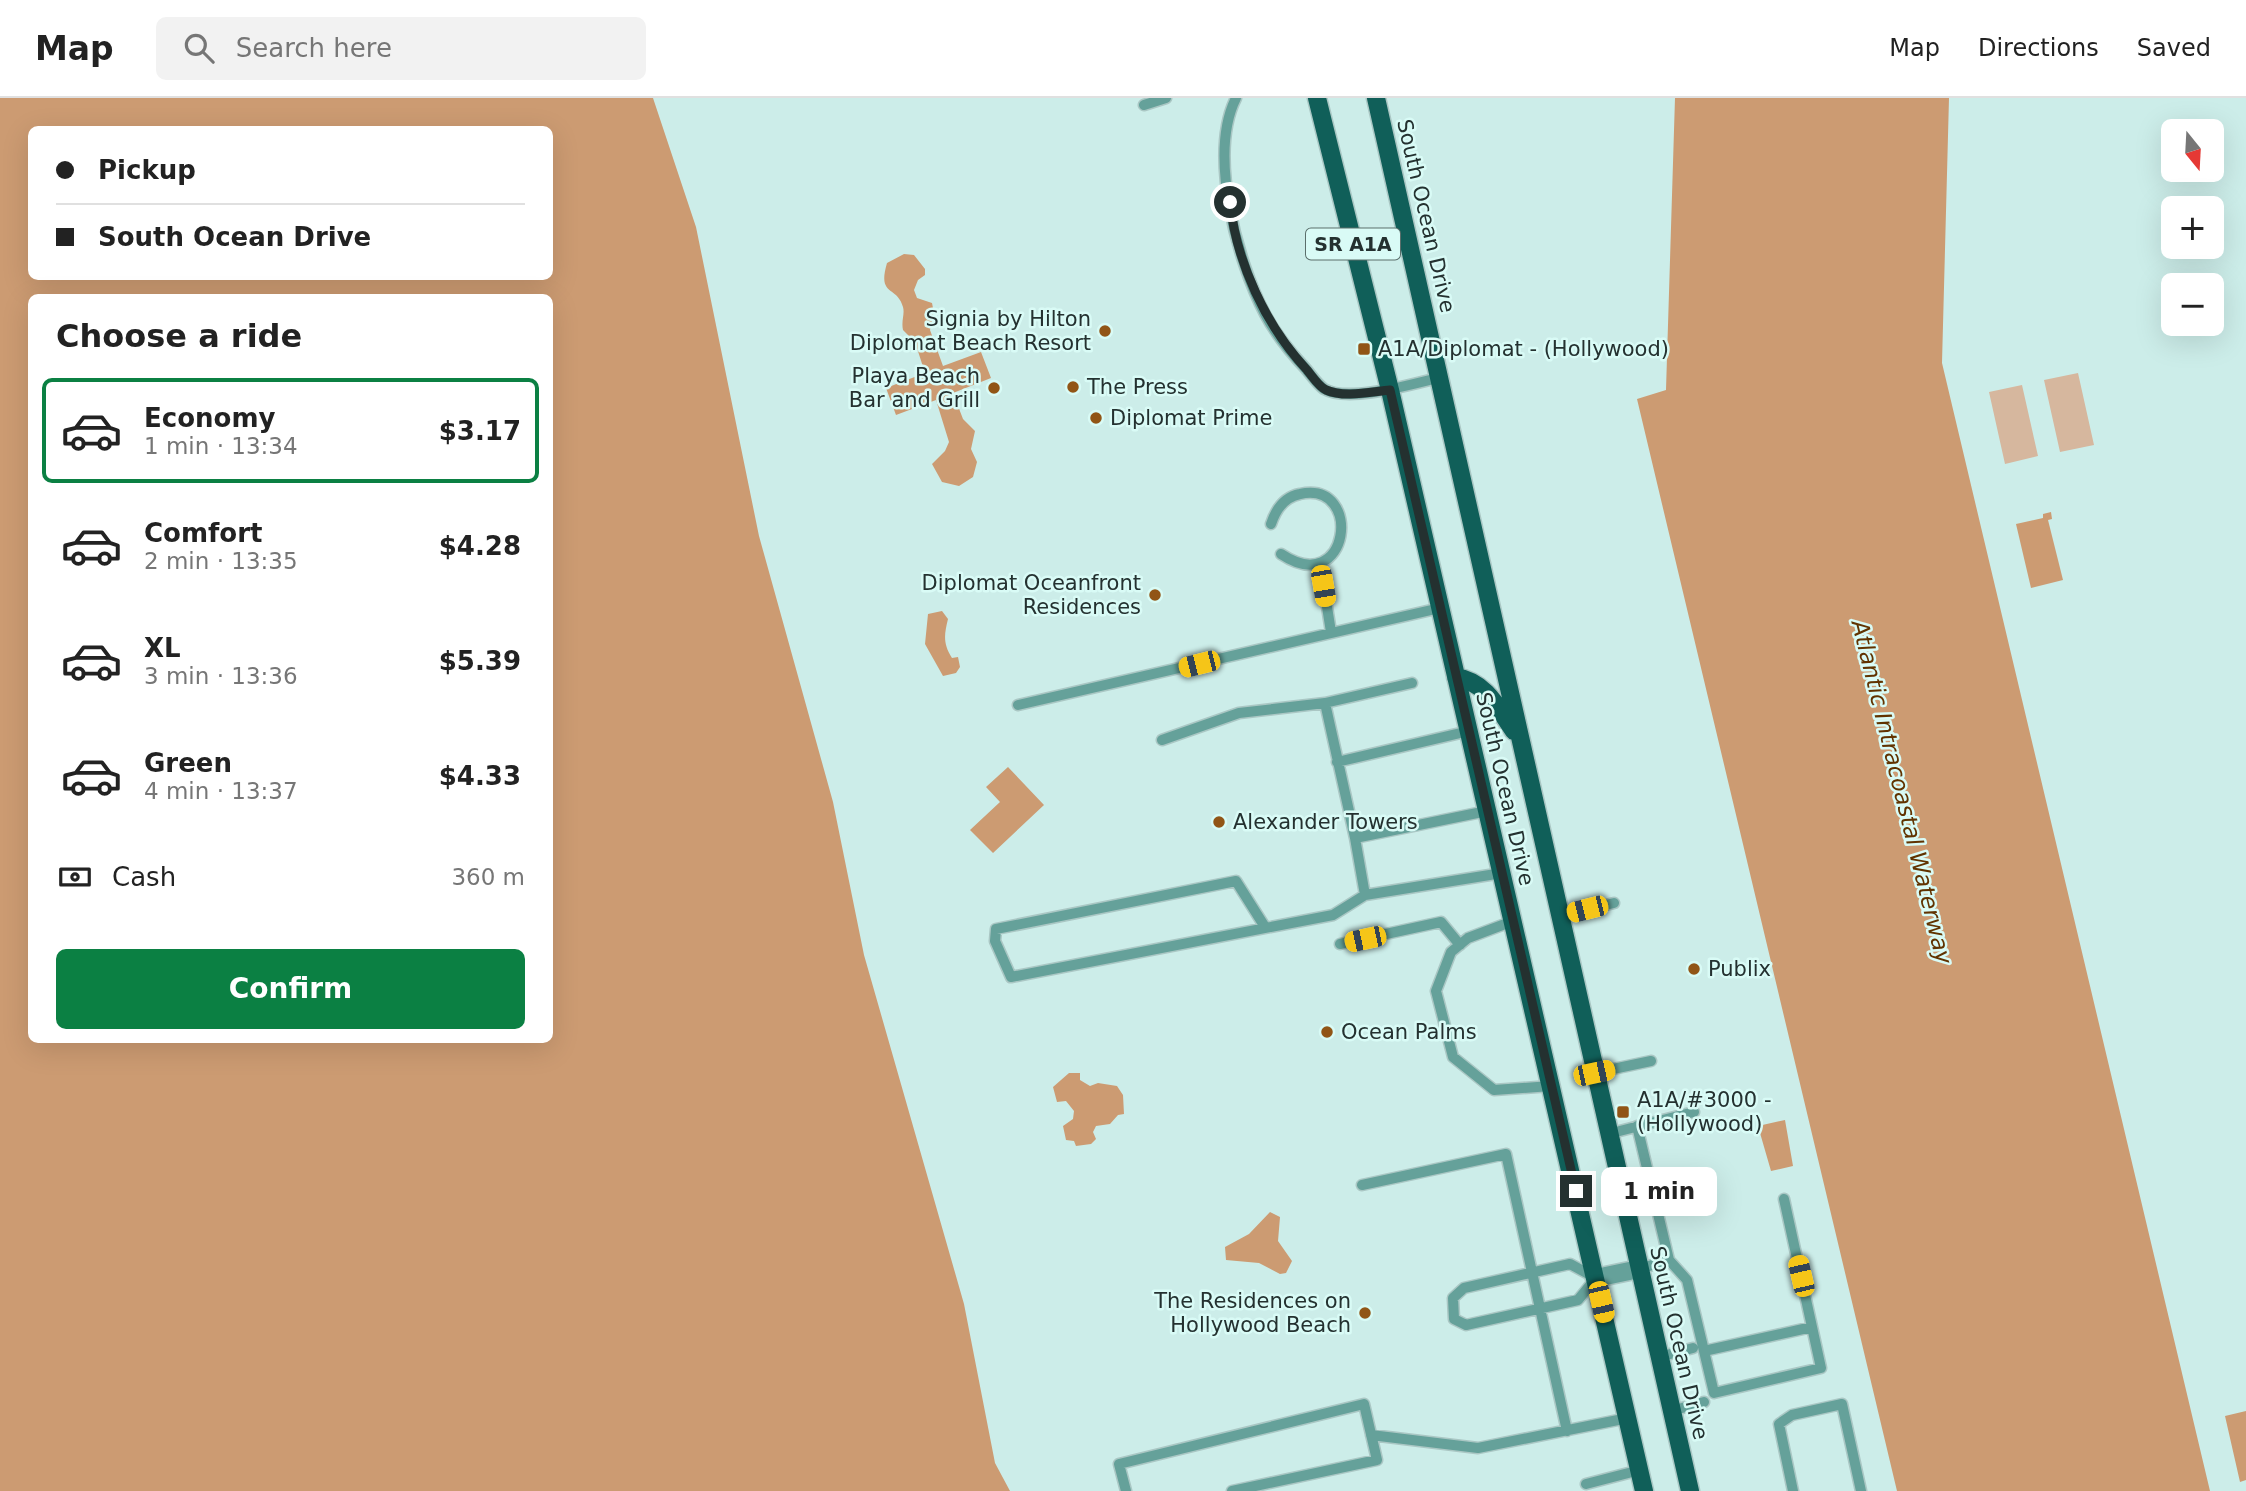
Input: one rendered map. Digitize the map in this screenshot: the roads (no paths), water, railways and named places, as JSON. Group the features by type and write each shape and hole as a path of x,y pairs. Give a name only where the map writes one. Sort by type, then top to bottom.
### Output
{"main road":[{"name":"South Ocean Drive","path":"1317,98 1390,390 1644,1491"},
{"name":"South Ocean Drive","path":"1376,98 1690,1491"},
{"path":"1456,677 1469,679 1485,690 1520,740"}],"street":[{"path":"1596,1279 1639,1269"}],"lane":[{"path":"1144,105 1166,98"},
{"path":"1236,98 1225,149 1233,229 1265,314 1298,361 1325,389 1355,394 1390,390 1438,378"},
{"path":"1271,524 1282,503 1292,496 1315,494 1325,498 1340,515 1342,538 1330,557 1320,563 1295,563 1281,554"},
{"path":"1320,563 1331,632"},
{"path":"1018,705 1120,684 1440,608"},
{"path":"1161,740 1239,713 1325,703 1412,683"},
{"path":"1325,703 1365,895"},
{"path":"1337,762 1469,731"},
{"path":"1355,838 1487,811"},
{"path":"1265,928 1236,881 996,929 995,941 1011,977 1333,915 1365,895 1502,873"},
{"path":"1560,916 1614,903"},
{"path":"1513,921 1468,938 1451,952 1436,991 1453,1057 1493,1090 1551,1086"},
{"path":"1340,944 1441,922 1460,945"},
{"path":"1594,1073 1651,1061"},
{"path":"1608,1133 1694,1112"},
{"path":"1637,1126 1669,1260 1687,1280 1714,1393 1821,1368 1784,1199"},
{"path":"1362,1185 1506,1154 1567,1431"},
{"path":"1639,1269 1669,1260"},
{"path":"1570,1264 1596,1279 1578,1300 1466,1325 1454,1319 1453,1298 1464,1288 1570,1264"},
{"path":"1704,1352 1812,1327"},
{"path":"1659,1357 1693,1348"},
{"path":"1671,1412 1704,1402"},
{"path":"1126,1491 1119,1464 1364,1404 1377,1460 1232,1491"},
{"path":"1793,1491 1779,1424 1792,1415 1842,1404 1861,1491"},
{"path":"1371,1435 1478,1448 1628,1419"},
{"path":"1586,1484 1640,1470"}],"water":[{"path":"0,98 653,98 696,227 759,536 833,802 864,955 964,1304 995,1463 1010,1491 0,1491"},
{"name":"Atlantic Intracoastal Waterway","path":"1675,98 1949,98 1942,363 2210,1491 1897,1491 1637,399 1666,390"},
{"path":"904,254 914,255 925,269 925,275 918,280 914,290 917,298 932,303 934,313 930,330 943,366 981,352 991,378 953,393 963,419 975,431 971,449 977,462 973,477 959,486 942,482 932,464 945,451 949,442 936,400 896,415 886,388 925,373 915,342 903,330 900,300 884,281 887,263"},
{"path":"2051,512 2052,519 2048,520 2063,580 2031,588 2016,524 2043,518 2043,514"},
{"path":"942,611 948,619 945,635 947,648 952,658 958,657 960,667 956,673 943,676 925,644 928,614"},
{"path":"1008,767 1044,805 993,853 970,830 1000,802 986,787"},
{"path":"1069,1073 1080,1073 1080,1080 1090,1086 1098,1083 1117,1086 1123,1095 1124,1114 1118,1115 1110,1124 1096,1126 1093,1132 1096,1139 1091,1144 1076,1146 1074,1141 1066,1140 1063,1126 1073,1119 1074,1111 1066,1101 1057,1102 1053,1087"},
{"path":"1785,1120 1793,1166 1771,1171 1758,1126"},
{"path":"1270,1212 1280,1217 1278,1241 1292,1261 1286,1273 1280,1274 1259,1263 1226,1260 1225,1247 1249,1234"},
{"path":"2246,1411 2246,1480 2240,1482 2225,1416"}],"place":[{"name":"Signia by Hilton Diplomat Beach Resort","path":"1105,331"},
{"name":"A1A/Diplomat - (Hollywood)","path":"1364,349"},
{"name":"The Press","path":"1073,387"},
{"name":"Playa Beach Bar and Grill","path":"994,388"},
{"name":"Diplomat Prime","path":"1096,418"},
{"name":"Diplomat Oceanfront Residences","path":"1155,595"},
{"name":"Alexander Towers","path":"1219,822"},
{"name":"Publix","path":"1694,969"},
{"name":"Ocean Palms","path":"1327,1032"},
{"name":"A1A/#3000 - (Hollywood)","path":"1623,1112"},
{"name":"The Residences on Hollywood Beach","path":"1365,1313"}]}
